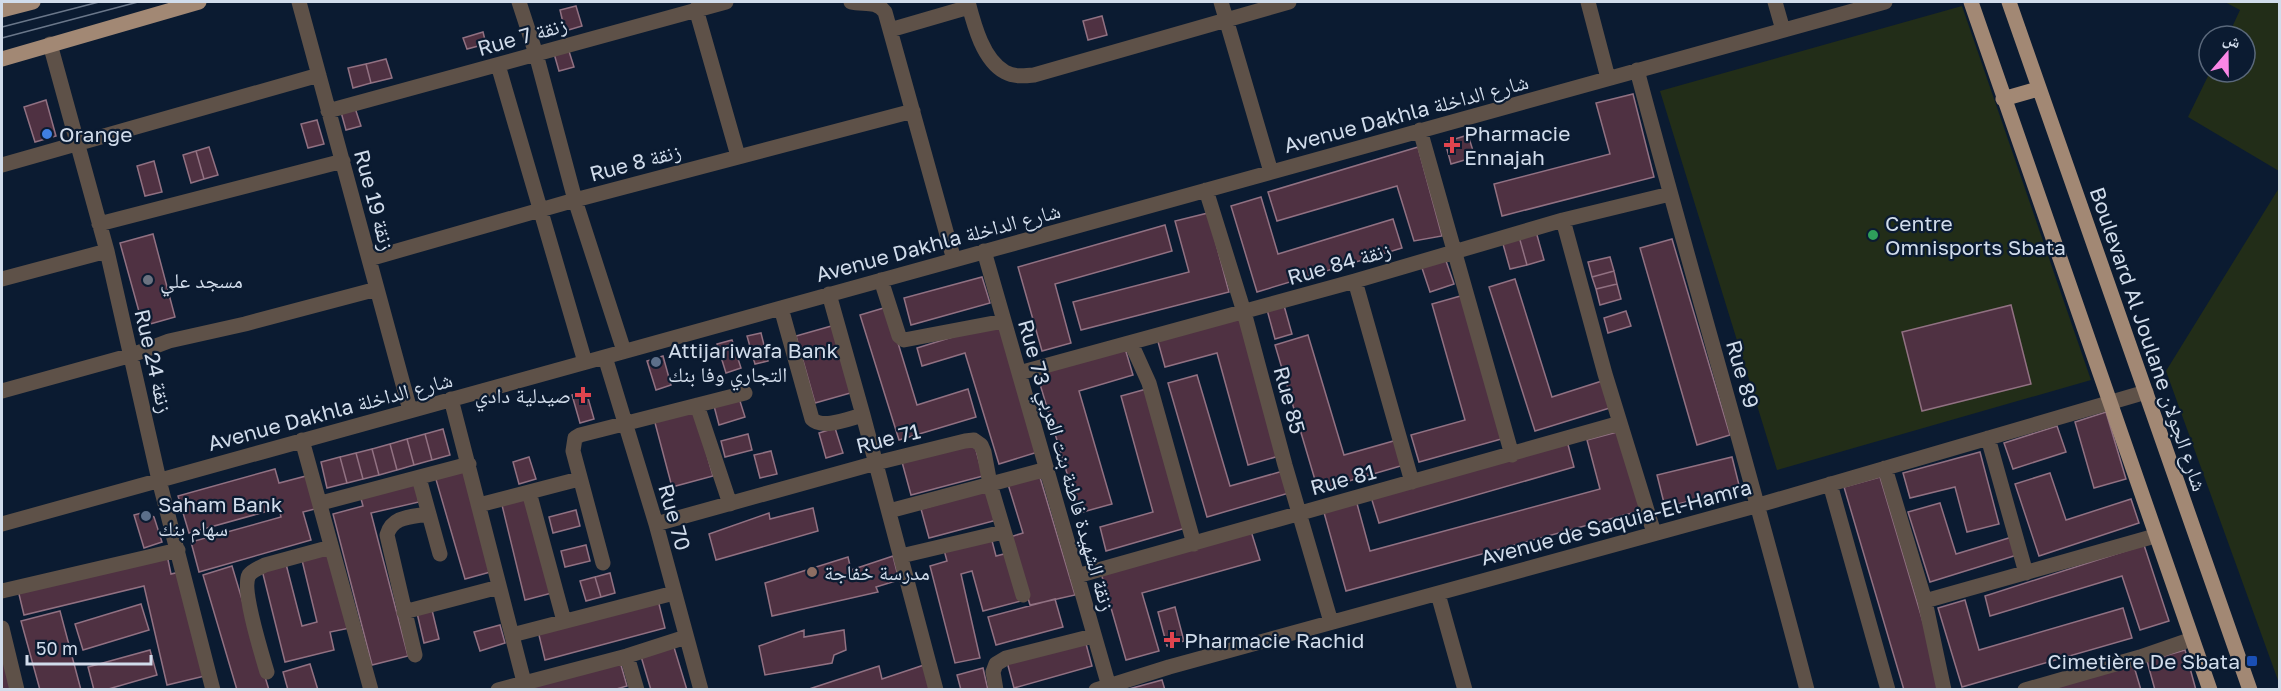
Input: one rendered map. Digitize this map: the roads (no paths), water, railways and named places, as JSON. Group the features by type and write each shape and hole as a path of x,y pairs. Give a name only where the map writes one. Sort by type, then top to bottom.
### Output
{"main road":[{"path":"2,10 33,2"},
{"path":"2,59 199,2"},
{"path":"1971,2 2210,690"},
{"name":"Boulevard Al Joulane شارع الجولان","path":"2008,2 2250,690"},
{"path":"2003,99 2038,88"}],"street":[{"name":"Rue 19 زنقة","path":"299,2 410,410"},
{"path":"519,2 536,54 575,200 624,351"},
{"name":"Rue 7 زنقة","path":"328,111 726,2"},
{"path":"851,2 875,3 885,12 954,260"},
{"path":"1221,2 1270,172"},
{"path":"890,30 968,4 986,53 996,65 1007,74 1034,75 1289,2"},
{"path":"1588,2 1608,78"},
{"path":"1775,2 1783,30"},
{"name":"Avenue Dakhla شارع الداخلة","path":"2,524 1885,2"},
{"path":"696,9 738,156"},
{"name":"Rue 24 زنقة","path":"50,44 107,250 159,480 213,690"},
{"path":"498,65 585,362"},
{"name":"Rue 89","path":"1637,70 1759,505 1807,690"},
{"path":"2,165 319,75"},
{"name":"Rue 8 زنقة","path":"369,259 540,209 913,111"},
{"path":"1420,130 1512,455"},
{"path":"99,224 343,161"},
{"name":"Rue 85","path":"1206,190 1244,312 1285,465 1331,622"},
{"name":"Rue 84 زنقة","path":"1019,373 1355,281 1563,220 1670,194"},
{"path":"1563,220 1620,423 1654,533"},
{"path":"2,279 107,250"},
{"name":"Rue 73 زنقة الشهيدة فاطنة بنت العربي","path":"984,251 1077,576 1105,688"},
{"path":"881,280 899,336 904,340 1004,321"},
{"path":"1355,281 1412,482"},
{"path":"2,391 132,355 169,341 245,324 377,288"},
{"path":"829,294 936,690"},
{"path":"781,308 812,419 816,423 823,424 863,415"},
{"path":"1131,343 1149,383 1194,544"},
{"name":"Rue 70","path":"605,357 656,524 701,690"},
{"name":"Avenue de Saquia-El-Hamra","path":"1105,688 1169,667 1759,505 2146,392"},
{"path":"603,563 579,479 573,451 575,438 746,393"},
{"path":"451,399 524,682"},
{"path":"698,405 730,504"},
{"name":"Rue 81","path":"1077,576 1620,423"},
{"path":"1988,438 2026,573"},
{"path":"302,440 370,690"},
{"name":"Rue 71","path":"656,524 876,463 974,440 981,445 984,452 1003,532 1023,595"},
{"path":"321,503 469,464"},
{"path":"1885,468 1925,602 1944,690"},
{"path":"889,512 1047,469"},
{"path":"419,478 440,554"},
{"path":"479,505 579,479"},
{"path":"1830,484 1888,690"},
{"path":"529,492 564,621"},
{"path":"415,655 387,535 389,527 395,521 428,514"},
{"path":"901,556 1003,532"},
{"path":"1925,602 2155,536"},
{"path":"267,672 247,592 249,575 265,565 331,547"},
{"path":"2,591 178,550"},
{"path":"404,612 499,587"},
{"path":"512,635 674,593"},
{"path":"1438,594 1465,690"},
{"path":"2,628 17,690"},
{"path":"996,690 993,672 996,664 1006,658 1093,636"},
{"path":"498,690 627,656 686,637"},
{"path":"2025,690 2140,657 2192,639"},
{"path":"627,656 637,690"}],"tram line":[{"path":"2,27 99,2"},
{"path":"2,38 138,2"}],"place":[{"name":"Orange","path":"47,134"},
{"name":"Pharmacie Ennajah","path":"1452,145"},
{"name":"Centre Omnisports Sbata","path":"1873,235"},
{"name":"مسجد علي","path":"148,280"},
{"name":"Attijariwafa Bank التجاري وفا بنك","path":"656,362"},
{"name":"صيدلية دادي","path":"583,395"},
{"name":"Saham Bank سهام بنك","path":"146,516"},
{"name":"مدرسة خفاجة","path":"812,572"},
{"name":"Pharmacie Rachid","path":"1172,640"},
{"name":"Cimetière De Sbata","path":"2252,661"}]}
